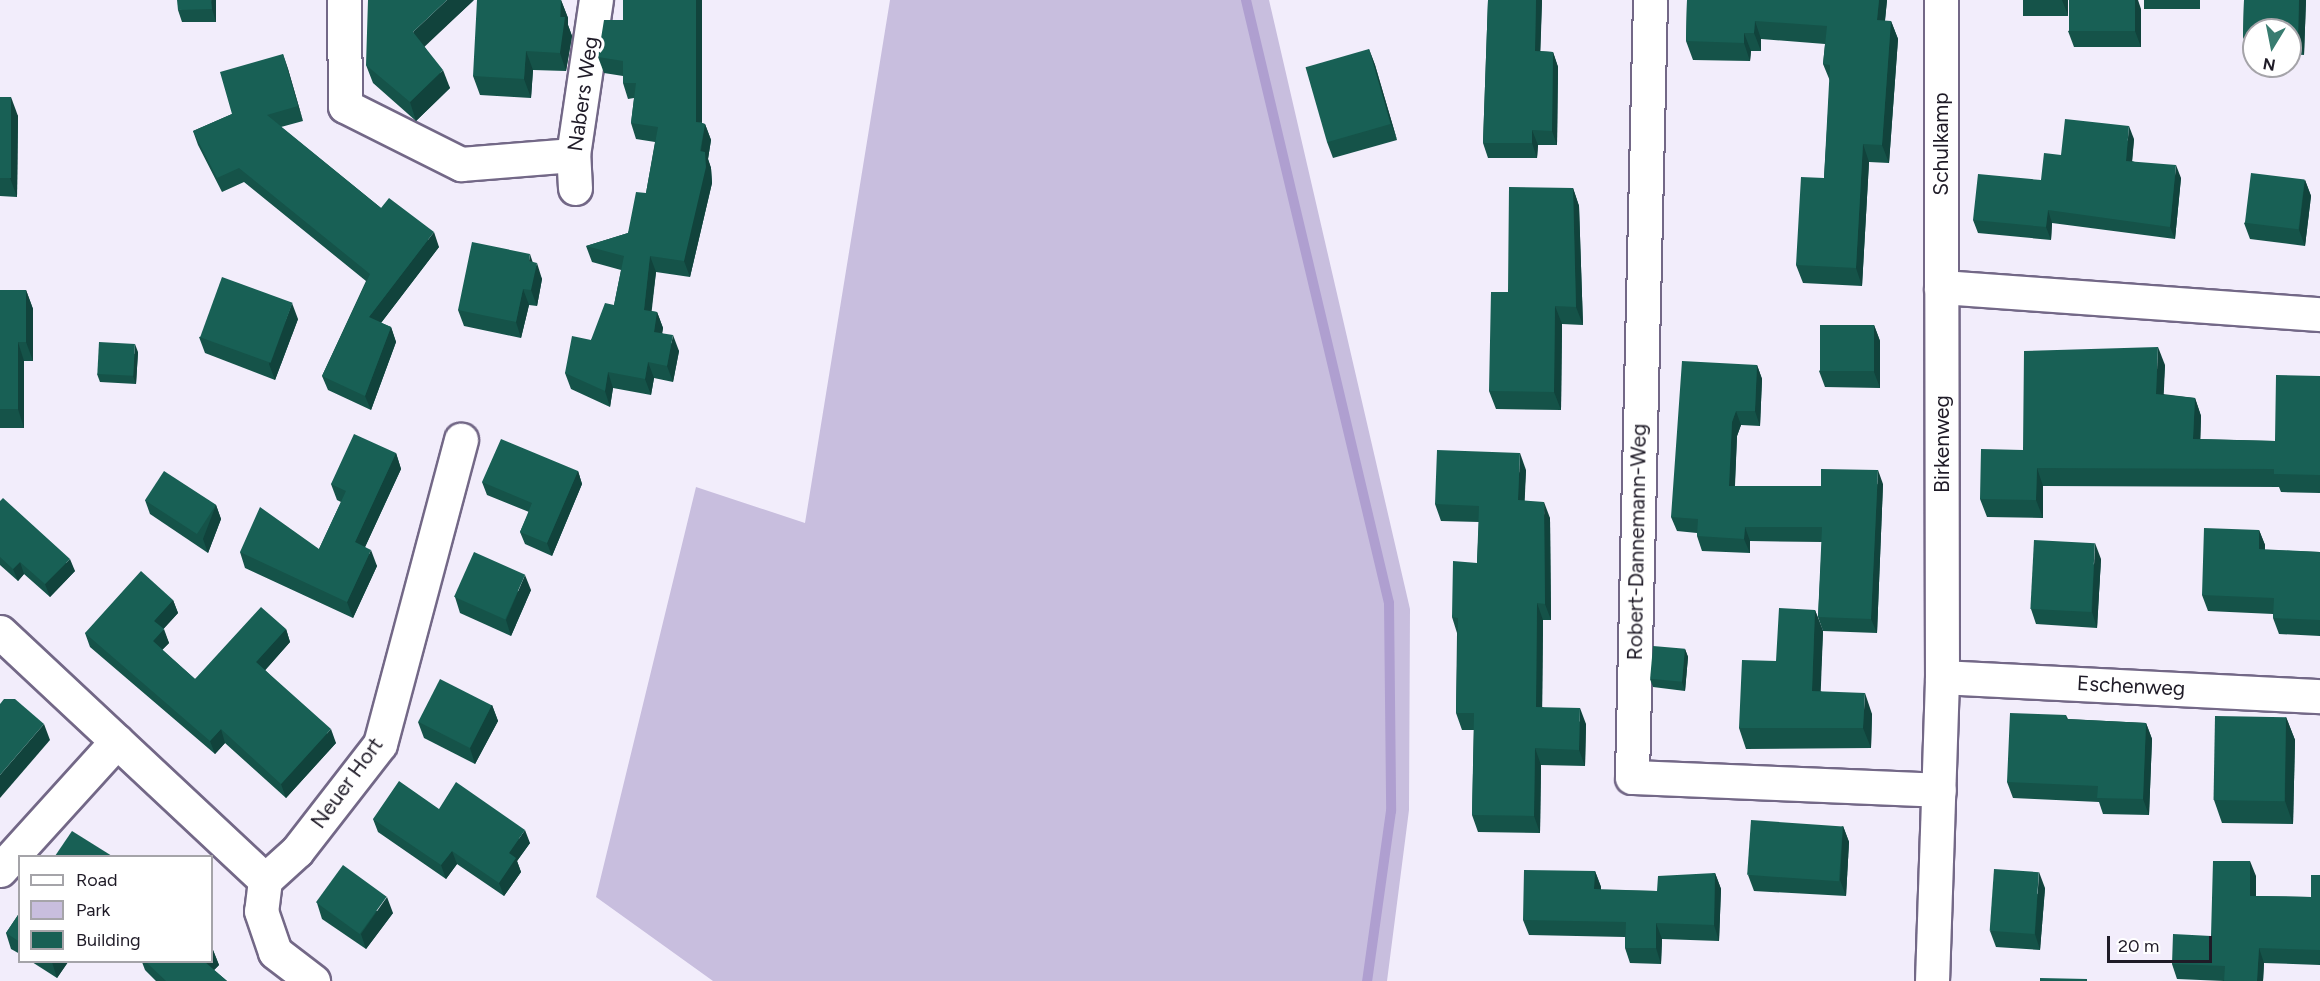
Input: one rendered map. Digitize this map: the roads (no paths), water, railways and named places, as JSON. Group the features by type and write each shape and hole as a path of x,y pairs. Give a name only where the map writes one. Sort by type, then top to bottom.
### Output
{"street":[{"path":"344,0 345,106 461,164 573,155"},
{"name":"Nabers Weg","path":"575,188 573,155 597,0"},
{"name":"Robert-Dannemann-Weg","path":"1650,0 1632,777 1939,790"},
{"name":"Schulkamp","path":"1941,0 1941,287"},
{"path":"1941,287 2320,314"},
{"name":"Birkenweg","path":"1932,981 1942,677 1941,287"},
{"name":"Neuer Hort","path":"265,880 297,851 380,744 461,440"},
{"path":"0,632 265,880 261,911 275,952 313,981"},
{"name":"Eschenweg","path":"1942,677 2320,696"},
{"path":"0,870 117,741"}],"waterway":[{"path":"1246,0 1389,603 1391,811 1367,981"}]}
